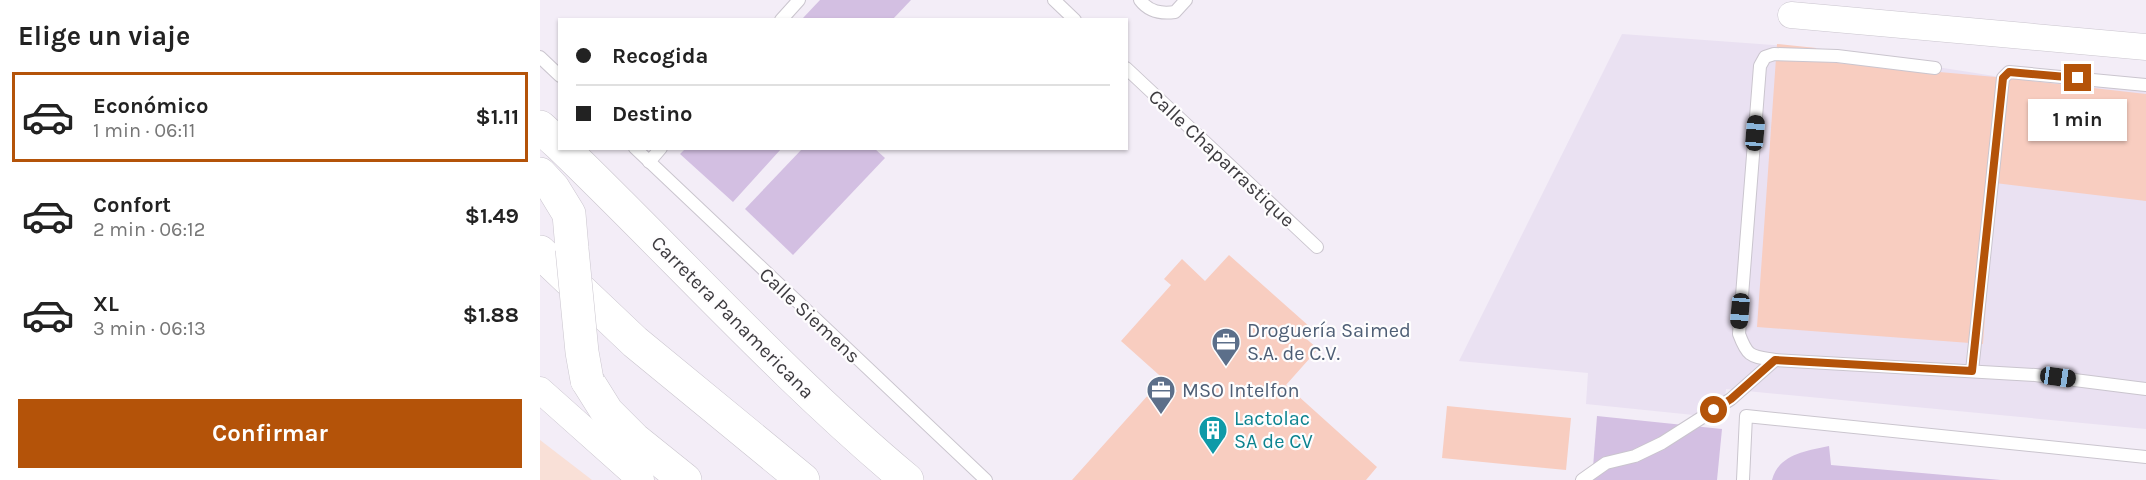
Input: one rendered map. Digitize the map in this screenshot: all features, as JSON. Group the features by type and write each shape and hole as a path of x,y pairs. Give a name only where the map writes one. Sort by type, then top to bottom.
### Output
{"main road":[{"name":"Carretera Panamericana","path":"540,127 558,144"},
{"name":"Carretera Panamericana","path":"564,150 766,352 855,436 908,480"},
{"path":"540,174 553,188 569,214 582,352 587,380 607,412 634,439 685,480"},
{"path":"540,252 635,342 803,480"}],"street":[{"path":"1791,15 2146,46"},
{"path":"540,390 641,480"}],"lane":[{"path":"783,18 799,0"},
{"path":"1054,0 1073,18"},
{"path":"1140,0 1152,11 1164,14 1175,12 1186,0"},
{"path":"1935,68 1837,56 1774,54 1765,57 1760,66 1738,334 1745,351 1755,356 1775,360 2036,375 2146,389"},
{"path":"540,57 558,74"},
{"name":"Calle Chaparrastique","path":"1128,70 1317,247"},
{"path":"1972,371 2003,78 2009,72 2146,85"},
{"name":"Calle Siemens","path":"637,150 986,480"},
{"path":"649,162 659,150"},
{"path":"1582,480 1606,463 1635,456 1662,443 1731,399 1775,360"},
{"path":"1743,480 1746,416 2146,457"}],"shaded area":[{"path":"820,0 911,0 894,18 803,18"},
{"path":"1622,34 1816,48 2007,78 2146,91 2146,429 1726,389 1723,418 1586,404 1588,373 1459,361"},
{"path":"684,150 780,150 733,202 680,154"},
{"path":"801,150 876,150 885,158 793,255 745,209"},
{"path":"1597,416 1722,429 1717,480 1592,480"},
{"path":"540,440 592,480 540,480"},
{"path":"1829,446 1831,465 2001,480 1772,480 1781,464 1787,459 1803,452"}],"building":[{"path":"1777,44 1816,48 1815,61 2007,78 2146,94 2146,201 1995,183 1983,344 1757,327"},
{"name":"Droguería Saimed S.A. de C.V.","path":"1229,255 1310,327 1302,335 1318,349 1286,385 1377,467 1366,480 1072,480 1158,384 1171,397 1177,391 1121,341 1171,285 1164,279 1182,259 1205,281"},
{"path":"1447,406 1571,418 1566,470 1442,458"}],"place":[{"name":"Droguería Saimed S.A. de C.V.","path":"1226,368"},
{"name":"MSO Intelfon","path":"1161,416"},
{"name":"Lactolac SA de CV","path":"1213,456"}],"route":[{"path":"1714,410 1731,399 1775,360 1972,371 2003,78 2009,72 2078,78"}]}
